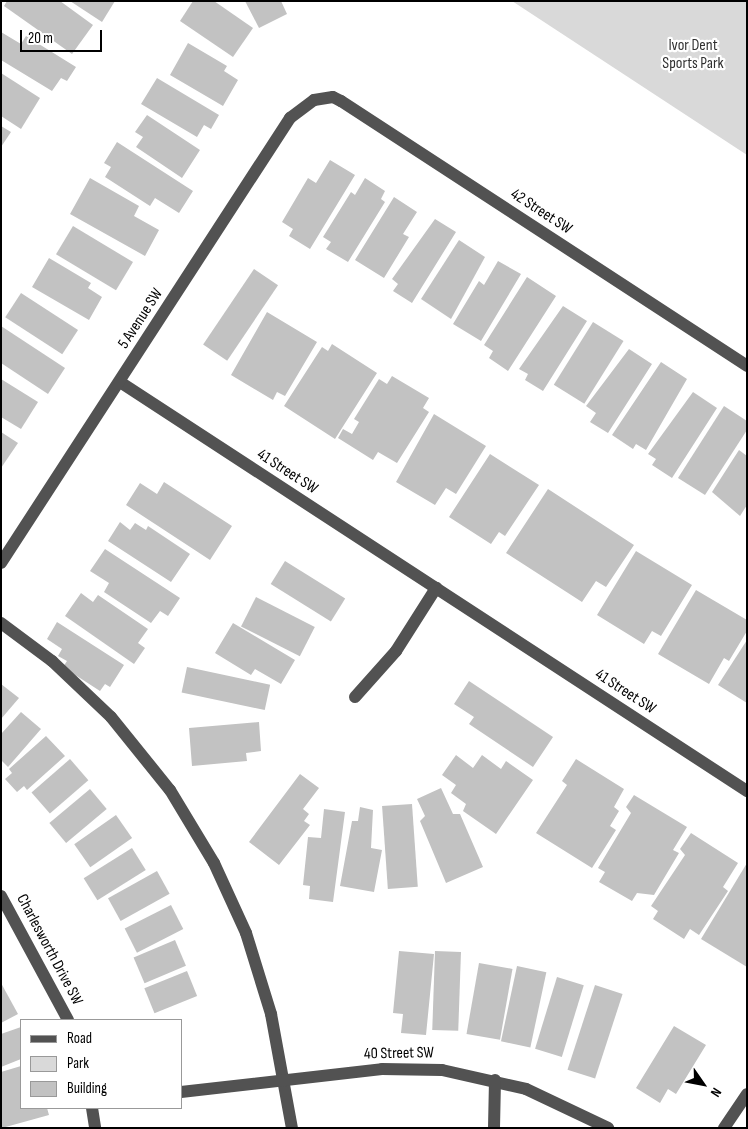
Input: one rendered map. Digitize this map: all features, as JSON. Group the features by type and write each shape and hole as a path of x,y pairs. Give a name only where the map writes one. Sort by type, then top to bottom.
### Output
{"street":[{"name":"42 Street SW","path":"314,100 333,97 341,101 747,366"},
{"name":"5 Avenue SW","path":"1,563 290,118 314,100"},
{"name":"41 Street SW","path":"120,382 747,791"},
{"path":"355,697 396,651 436,588"},
{"path":"1,622 52,661 111,717 170,790 214,863 246,934 286,1079 292,1128"},
{"name":"Charlesworth Drive SW","path":"1,896 67,1019"},
{"name":"40 Street SW","path":"182,1092 286,1079 415,1068 495,1080 555,1100 608,1128"},
{"path":"494,1128 495,1080"},
{"path":"724,1128 747,1094"},
{"path":"92,1109 95,1128"}],"green space":[{"name":"Ivor Dent Sports Park","path":"512,1 747,1 747,155"}],"building":[{"path":"7,1 60,1 93,25 72,54 4,6"},
{"path":"70,1 115,1 102,22"},
{"path":"193,1 214,1 253,28 233,57 180,21"},
{"path":"245,1 281,1 287,14 259,28"},
{"path":"1,32 21,44 26,36 76,67 67,81 61,78 52,91 1,60"},
{"path":"188,43 227,66 224,71 238,80 223,106 170,75"},
{"path":"1,73 40,98 21,129 1,116"},
{"path":"157,78 219,115 211,129 204,125 197,137 141,104"},
{"path":"147,115 200,150 182,178 136,147 143,137 135,132"},
{"path":"1,126 11,132 1,147"},
{"path":"117,142 193,191 179,213 155,198 150,206 105,177 111,167 104,163"},
{"path":"330,160 355,175 310,249 289,236 293,229 282,222 308,178 316,183"},
{"path":"90,178 139,206 134,216 159,230 145,256 70,214"},
{"path":"365,178 385,191 381,199 385,202 348,262 326,249 331,242 323,237 351,192 355,195"},
{"path":"394,197 417,212 403,234 409,237 384,278 355,260"},
{"path":"435,219 456,232 412,303 393,291 398,284 392,279"},
{"path":"73,226 133,262 116,290 56,254"},
{"path":"459,240 485,257 451,319 421,299"},
{"path":"49,258 91,283 88,288 102,297 89,320 32,287"},
{"path":"498,261 521,274 481,341 453,324 479,281 484,285"},
{"path":"254,269 278,285 227,361 203,344"},
{"path":"527,277 556,296 508,371 489,358 493,351 484,345"},
{"path":"21,293 78,330 62,354 5,317"},
{"path":"563,306 587,321 543,391 525,380 528,374 519,369"},
{"path":"267,312 317,342 285,396 277,392 273,400 231,375"},
{"path":"593,322 624,341 584,404 554,385"},
{"path":"1,326 65,368 48,394 1,363"},
{"path":"332,344 377,373 335,439 284,406 322,347 328,351"},
{"path":"629,349 652,364 608,433 590,422 596,413 586,406"},
{"path":"661,362 687,379 646,450 636,444 633,449 612,435"},
{"path":"392,376 429,398 423,408 429,412 397,463 378,452 373,460 338,438 343,429 352,434 359,422 354,419 379,379 387,384"},
{"path":"1,379 38,402 21,429 1,417"},
{"path":"693,392 717,408 672,478 652,465 656,459 648,454"},
{"path":"724,406 747,421 747,430 705,495 678,478"},
{"path":"434,414 486,446 456,494 446,488 435,505 396,482"},
{"path":"1,432 18,443 1,468"},
{"path":"739,450 747,456 747,505 740,516 712,492"},
{"path":"490,454 539,485 505,536 499,532 491,544 449,517"},
{"path":"164,482 232,526 210,560 126,505 140,483 157,494"},
{"path":"548,489 634,545 606,587 596,581 582,602 506,553"},
{"path":"120,522 130,530 135,523 146,530 148,526 190,554 171,582 108,541"},
{"path":"105,549 180,598 168,616 160,611 151,623 104,592 109,583 90,571"},
{"path":"636,551 692,585 661,636 652,631 644,644 597,615"},
{"path":"285,561 345,599 331,622 271,584"},
{"path":"696,590 747,620 747,631 729,661 724,658 709,684 658,654"},
{"path":"81,593 93,602 98,595 148,629 138,643 145,648 134,664 65,616"},
{"path":"256,597 315,627 300,656 241,626"},
{"path":"57,622 124,665 110,687 105,684 100,691 63,667 67,661 58,656 62,649 47,639"},
{"path":"233,623 295,660 281,684 255,669 251,675 215,653"},
{"path":"747,640 747,703 718,685"},
{"path":"187,667 270,685 265,710 182,692"},
{"path":"469,681 553,737 533,767 469,724 474,717 454,704"},
{"path":"1,684 19,698 1,719"},
{"path":"21,712 41,729 8,767 1,760 1,734"},
{"path":"259,722 261,751 246,753 247,761 192,766 189,728"},
{"path":"46,736 65,756 27,790 24,786 17,792 5,779 12,773 9,769"},
{"path":"456,755 473,768 482,755 501,769 506,761 533,780 496,834 463,811 466,804 451,793 456,785 442,775"},
{"path":"70,759 88,780 50,814 32,792"},
{"path":"576,759 624,789 614,807 619,811 610,826 616,830 592,868 536,833 567,785 562,781"},
{"path":"300,774 319,788 303,809 309,814 304,821 310,825 279,865 249,842"},
{"path":"441,788 453,814 460,814 483,867 446,883 420,821 425,816 417,799"},
{"path":"90,789 107,809 66,843 49,823"},
{"path":"634,795 687,827 673,850 679,853 654,895 637,893 632,901 599,882 605,872 598,868 631,813 626,807"},
{"path":"412,804 418,887 388,889 382,806"},
{"path":"360,807 373,810 371,848 382,850 374,892 340,886 352,821 358,821"},
{"path":"324,809 345,812 333,902 309,899 310,886 303,885 308,837 321,838"},
{"path":"116,815 132,838 90,867 74,844"},
{"path":"691,833 738,863 723,887 728,891 699,935 690,929 684,939 653,919 658,911 651,906 685,855 680,849"},
{"path":"132,848 146,870 97,900 84,878"},
{"path":"747,863 747,967 701,939"},
{"path":"157,871 170,894 121,921 108,898"},
{"path":"171,905 183,929 137,953 125,929"},
{"path":"175,940 186,966 145,983 134,958"},
{"path":"399,951 434,954 426,1035 401,1033 403,1014 393,1013"},
{"path":"435,951 461,952 458,1031 432,1030"},
{"path":"479,963 512,969 500,1040 466,1034"},
{"path":"517,966 546,972 530,1048 501,1041"},
{"path":"187,971 197,996 154,1013 144,988"},
{"path":"557,977 584,985 562,1057 535,1049"},
{"path":"1,983 18,1014 1,1023"},
{"path":"595,985 623,994 595,1079 567,1070"},
{"path":"674,1026 706,1045 676,1094 668,1089 660,1103 636,1088"},
{"path":"20,1027 20,1059 1,1067 1,1034"},
{"path":"20,1066 20,1109 47,1109 49,1115 2,1128 1,1072"}]}
